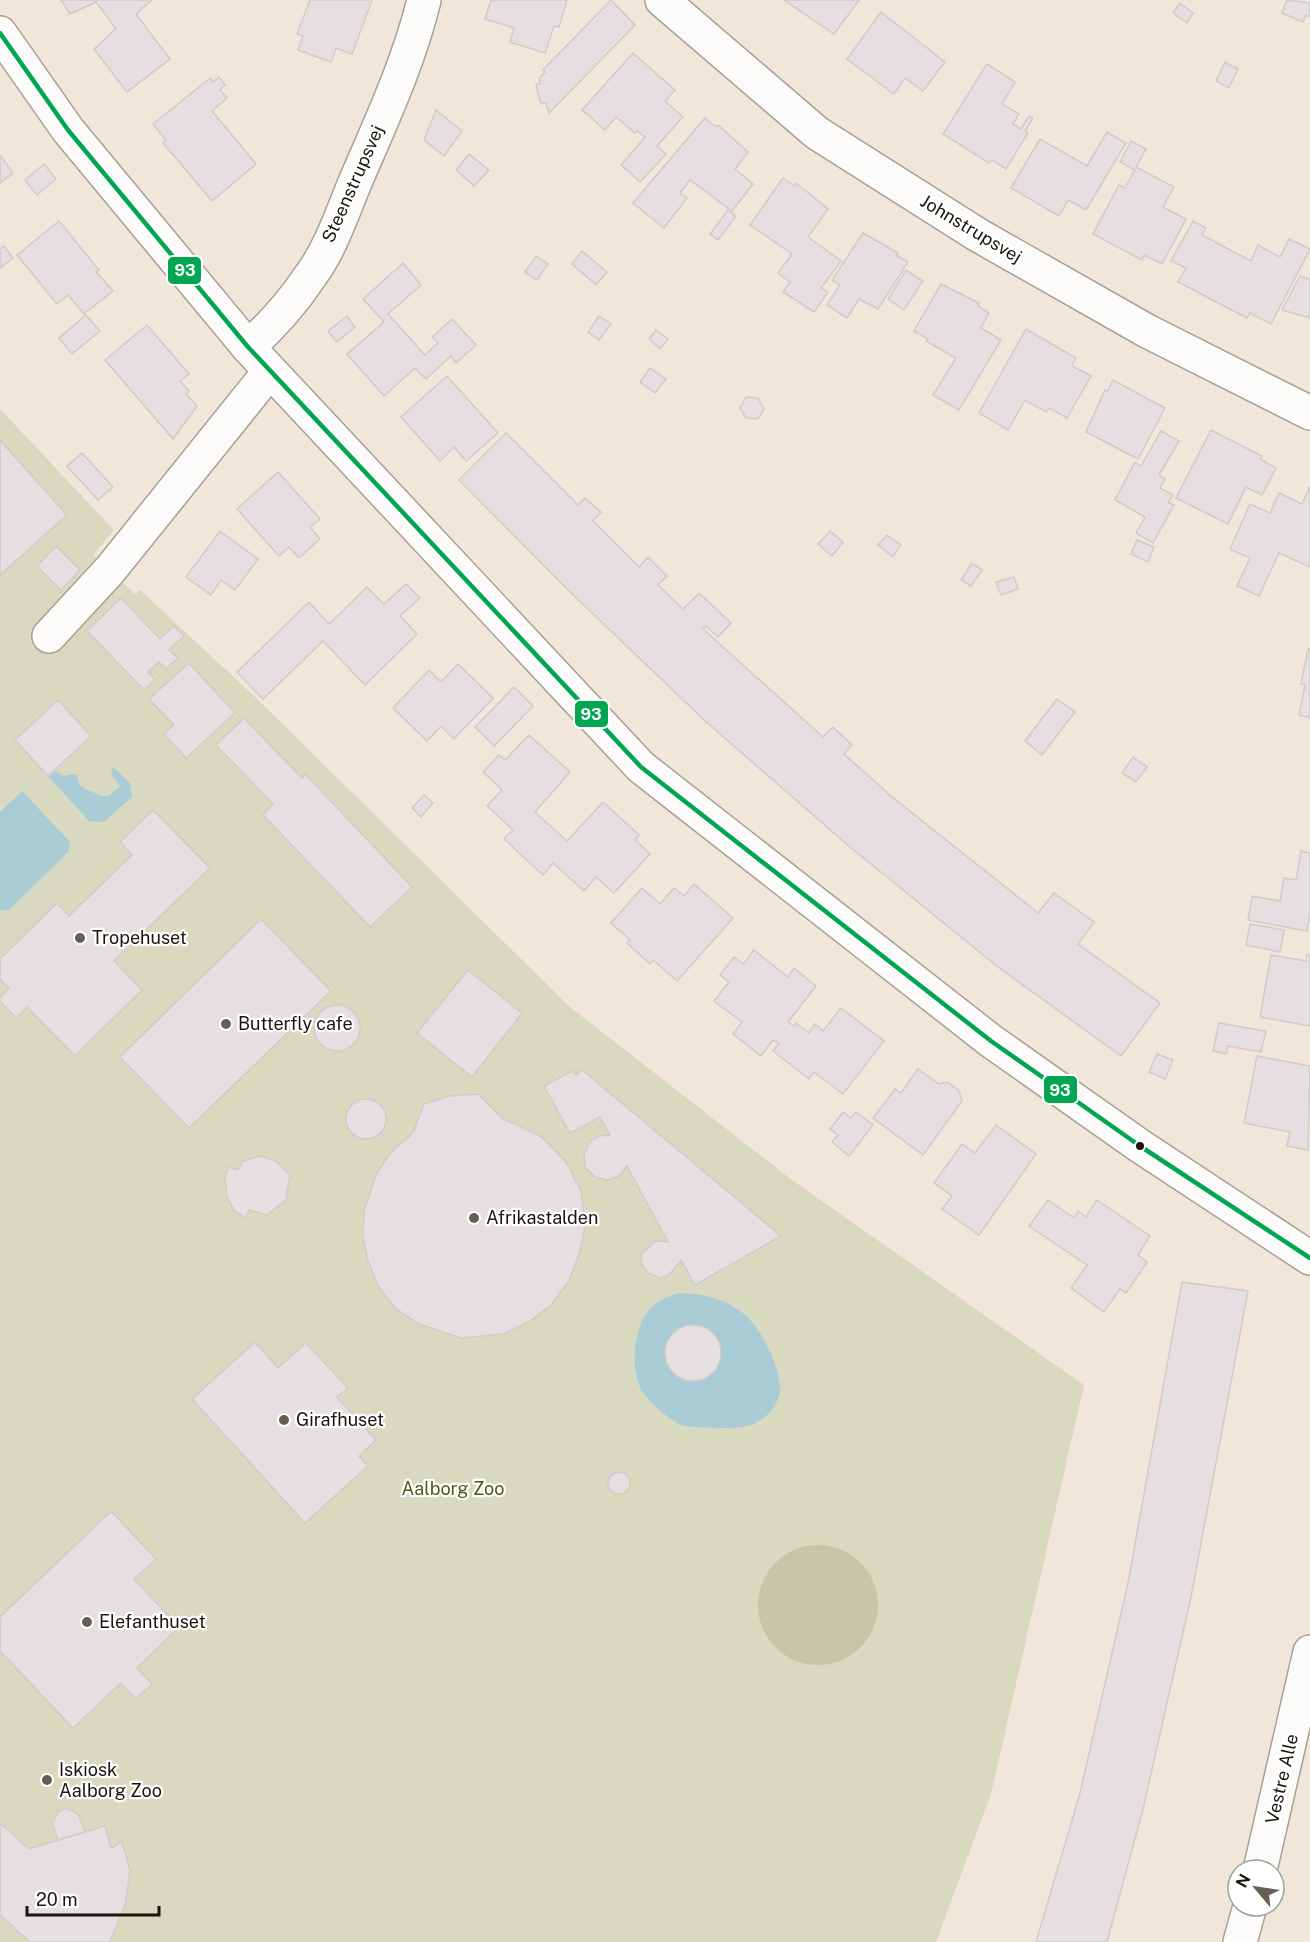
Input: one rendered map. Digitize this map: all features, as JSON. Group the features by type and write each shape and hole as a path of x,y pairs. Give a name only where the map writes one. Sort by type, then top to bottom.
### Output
{"street":[{"name":"Steenstrupsvej","path":"248,347 275,323 313,274 380,123 418,23 424,0"},
{"name":"Johnstrupsvej","path":"662,0 818,133 1008,252 1147,331 1310,413"},
{"path":"0,33 68,130 248,347 641,767 991,1041 1149,1152 1310,1258"},
{"path":"49,636 110,570 270,371"},
{"name":"Vestre Alle","path":"1263,1858 1310,1652"},
{"path":"1240,1942 1247,1918"}],"green space":[{"name":"Aalborg Zoo","path":"0,409 114,530 93,555 135,594 140,590 250,692 570,1007 792,1180 1084,1385 991,1794 936,1942 0,1942"},
{"path":"818,1545 841,1549 861,1562 874,1582 878,1605 874,1628 861,1648 841,1661 818,1665 795,1661 775,1648 762,1628 758,1605 762,1582 775,1562 795,1549"}],"water":[{"path":"113,767 130,783 132,797 104,822 89,821 48,776 54,771 63,776 76,774 80,786 101,796 109,796 120,786 111,774"},
{"path":"22,791 70,842 68,852 8,911 0,910 0,812"},
{"path":"695,1294 725,1302 747,1316 761,1334 776,1368 780,1389 774,1407 761,1420 750,1425 726,1428 685,1426 667,1416 644,1394 635,1366 638,1333 648,1311 660,1301 674,1295","holes":["686,1326 705,1329 717,1338 721,1349 719,1362 712,1373 701,1379 688,1380 670,1368 666,1355 668,1342"]}],"building":[{"path":"61,0 152,0 136,14 170,59 127,92 94,49 116,29 96,2 70,14"},
{"path":"310,0 372,0 352,54 336,48 331,62 298,50 303,36 297,34"},
{"path":"491,0 567,0 559,27 554,26 545,53 510,42 514,28 485,19"},
{"path":"611,0 635,25 549,113 546,103 541,104 536,85 540,83 539,78 545,72 543,70"},
{"path":"784,0 859,0 834,34"},
{"path":"1287,0 1310,3 1310,17 1306,15 1303,22 1282,13"},
{"path":"1180,3 1193,13 1187,23 1173,13"},
{"path":"881,12 945,62 923,91 905,78 894,94 847,59"},
{"path":"633,53 675,90 665,101 683,117 657,146 666,154 640,182 621,165 645,137 637,131 635,133 616,117 605,130 582,110"},
{"path":"1225,62 1238,69 1229,88 1216,81"},
{"path":"987,64 1015,82 1002,104 1019,114 1013,124 1021,129 1029,116 1033,118 1025,131 1028,133 1006,169 992,160 989,163 943,134"},
{"path":"219,77 225,85 220,90 227,98 212,111 256,164 212,201 163,143 166,140 153,124 210,78 213,82"},
{"path":"436,110 462,131 444,156 424,140"},
{"path":"705,118 716,127 718,125 748,152 735,169 753,184 732,211 690,180 680,193 687,198 664,228 633,203"},
{"path":"1107,132 1126,143 1086,210 1068,200 1059,216 1011,188 1040,139 1087,166"},
{"path":"1131,141 1146,149 1136,167 1174,187 1163,207 1186,219 1162,264 1144,255 1142,260 1093,234 1119,185 1125,188 1135,170 1120,162"},
{"path":"469,154 489,170 474,186 456,170"},
{"path":"0,155 13,173 0,183"},
{"path":"44,164 56,179 37,195 25,180"},
{"path":"783,178 794,186 796,183 828,209 808,237 841,261 821,288 828,292 814,312 783,292 790,282 778,273 792,254 750,225"},
{"path":"728,210 736,216 718,240 710,234"},
{"path":"59,221 99,270 96,272 113,291 84,314 68,295 57,304 17,255"},
{"path":"1193,221 1206,228 1202,235 1251,261 1258,245 1280,257 1289,239 1310,249 1271,324 1250,313 1247,318 1178,282 1186,268 1171,261"},
{"path":"863,233 898,253 896,255 908,262 878,309 859,299 847,318 827,305 840,285 832,280"},
{"path":"4,246 13,258 0,268 0,249"},
{"path":"582,251 607,272 596,285 572,264"},
{"path":"536,256 548,264 537,280 525,272"},
{"path":"403,263 421,285 388,314 425,355 438,343 432,337 452,319 476,345 456,363 451,356 426,379 415,368 384,396 347,354 384,322 363,299"},
{"path":"906,270 923,281 904,310 888,299"},
{"path":"1300,276 1310,279 1310,318 1282,310"},
{"path":"941,284 979,303 978,306 989,313 981,328 1001,340 959,410 933,395 956,358 926,341 928,339 914,331"},
{"path":"86,315 100,331 72,354 59,338"},
{"path":"347,316 355,327 337,342 328,331"},
{"path":"599,316 611,324 599,340 588,332"},
{"path":"147,325 189,374 180,381 189,391 186,394 197,406 173,439 105,360"},
{"path":"1026,329 1076,358 1072,366 1091,376 1067,418 1049,408 1046,412 1025,400 1008,430 979,413"},
{"path":"656,330 668,339 660,349 649,339"},
{"path":"650,368 666,379 655,393 640,382"},
{"path":"447,376 498,433 466,461 454,447 440,461 401,417"},
{"path":"1113,380 1165,408 1138,459 1086,432 1105,390 1108,391"},
{"path":"746,397 758,398 764,409 758,419 746,418 740,408"},
{"path":"1211,430 1262,456 1260,459 1276,468 1262,495 1246,487 1228,524 1176,498"},
{"path":"1161,431 1179,441 1159,475 1165,479 1160,488 1173,495 1168,503 1174,505 1153,543 1136,533 1145,517 1115,500 1135,462 1141,466"},
{"path":"506,433 578,505 585,498 601,512 593,521 639,567 648,557 667,576 658,585 683,609 699,593 731,623 718,637 706,626 703,629 823,737 833,727 852,745 844,754 891,796 1038,913 1054,893 1094,922 1078,944 1160,1003 1121,1056 998,967 850,847 704,720 567,589 459,480"},
{"path":"0,440 67,515 0,575"},
{"path":"82,453 113,487 98,500 67,466"},
{"path":"278,472 320,519 310,527 320,539 299,558 289,547 279,556 237,509"},
{"path":"1310,486 1310,567 1279,553 1259,596 1237,586 1250,558 1230,549 1250,504 1270,513 1279,493 1302,504"},
{"path":"220,531 258,559 235,590 221,580 211,595 186,577"},
{"path":"830,531 843,542 832,556 818,544"},
{"path":"887,535 901,545 893,557 878,545"},
{"path":"1137,540 1154,547 1148,562 1131,554"},
{"path":"56,546 80,570 61,590 37,566"},
{"path":"972,563 982,570 971,586 961,580"},
{"path":"1014,577 1018,589 1001,595 996,582"},
{"path":"406,584 420,598 400,616 417,634 365,685 323,641 263,699 237,672 309,602 329,624 367,587 384,604"},
{"path":"121,598 160,639 174,626 184,636 169,650 178,658 166,669 159,662 148,672 155,679 144,690 87,631"},
{"path":"1308,649 1310,649 1310,718 1299,715 1305,685 1301,684"},
{"path":"189,663 235,713 186,758 164,734 174,725 149,699"},
{"path":"458,664 493,698 454,739 441,726 427,741 393,708 429,670 441,682"},
{"path":"514,687 533,706 494,746 475,727"},
{"path":"1057,699 1075,712 1042,755 1025,741"},
{"path":"58,700 91,736 48,776 15,740"},
{"path":"244,718 302,778 305,774 412,887 370,927 263,815 273,804 216,745"},
{"path":"529,735 570,772 535,812 567,841 603,802 639,835 635,840 650,854 614,893 596,877 584,891 553,863 543,875 504,839 513,830 487,806 502,790 483,772 499,755 505,760"},
{"path":"1133,757 1147,767 1136,782 1122,773"},
{"path":"424,795 433,803 421,817 412,808"},
{"name":"Tropehuset","path":"153,810 210,868 114,961 142,990 75,1056 27,1007 16,1018 0,1001 9,988 0,979 0,959 57,903 69,916 132,855 120,842"},
{"path":"1301,851 1310,853 1310,914 1307,931 1248,920 1252,896 1280,901 1284,878 1296,880"},
{"path":"694,884 733,918 677,981 653,960 650,964 627,943 630,940 611,923 642,888 660,904 674,888 684,896"},
{"path":"261,919 331,991 189,1128 120,1057"},
{"path":"1250,924 1284,930 1280,952 1246,945"},
{"path":"754,950 788,977 794,968 816,986 788,1022 794,1026 796,1023 809,1033 815,1024 823,1031 841,1008 884,1041 843,1094 814,1072 809,1079 773,1051 779,1044 773,1040 761,1056 733,1034 742,1022 714,1001 729,982 720,975 734,957 743,964"},
{"path":"1307,954 1310,955 1310,1026 1260,1017 1271,955 1306,961"},
{"path":"468,970 522,1013 472,1077 417,1033"},
{"path":"337,1005 353,1012 360,1028 353,1044 337,1051 321,1044 314,1028 321,1012"},
{"path":"1219,1023 1266,1031 1261,1052 1228,1046 1226,1054 1213,1051"},
{"path":"1157,1054 1173,1060 1165,1079 1149,1072"},
{"path":"1257,1056 1310,1066 1308,1150 1287,1146 1290,1132 1244,1123"},
{"path":"918,1069 939,1084 947,1082 959,1091 962,1101 923,1155 873,1118 895,1089 901,1093"},
{"path":"582,1070 781,1236 695,1285 681,1260 669,1275 659,1278 648,1273 641,1262 642,1253 656,1241 668,1242 627,1166 619,1176 608,1180 595,1177 585,1167 584,1155 590,1142 599,1136 610,1135 600,1117 570,1133 544,1086 572,1071 576,1075"},
{"name":"Afrikastalden","path":"478,1094 502,1118 542,1137 566,1162 581,1192 585,1226 579,1254 569,1281 551,1305 530,1321 503,1334 461,1338 419,1324 395,1308 378,1286 367,1258 363,1235 364,1211 376,1175 390,1153 413,1133 424,1104 449,1096"},
{"path":"366,1099 374,1100 380,1105 385,1111 385,1127 380,1133 374,1138 366,1139 358,1138 352,1133 347,1127 346,1119 347,1111 352,1105 358,1100"},
{"path":"843,1112 851,1118 856,1112 873,1125 849,1156 832,1142 838,1135 830,1129"},
{"path":"996,1125 1036,1154 979,1235 942,1209 952,1196 934,1183 962,1144 975,1153"},
{"path":"260,1156 276,1161 290,1175 286,1200 267,1215 249,1210 246,1219 234,1210 227,1197 225,1179 228,1167 238,1170 243,1161"},
{"path":"1048,1200 1074,1218 1078,1211 1086,1217 1097,1200 1150,1236 1138,1255 1147,1262 1126,1293 1120,1289 1104,1312 1071,1288 1087,1265 1029,1226"},
{"path":"1182,1282 1248,1291 1191,1597 1143,1809 1107,1942 1036,1942 1080,1793 1128,1583"},
{"path":"693,1325 713,1333 721,1353 713,1373 693,1381 673,1373 665,1353 673,1333"},
{"name":"Girafhuset","path":"255,1342 278,1368 306,1343 348,1388 337,1397 376,1440 359,1456 368,1466 305,1523 192,1399"},
{"path":"619,1472 627,1475 630,1483 627,1491 619,1494 611,1491 608,1483 611,1475"},
{"name":"Elefanthuset","path":"111,1511 156,1559 134,1579 179,1627 137,1668 152,1684 136,1699 121,1683 73,1728 0,1651 0,1617"},
{"path":"67,1808 78,1814 85,1832 58,1840 52,1823 58,1812"},
{"path":"0,1823 29,1849 105,1826 111,1848 122,1842 130,1870 125,1905 110,1942 30,1942 0,1915"}],"transit line":[{"name":"93","path":"0,33 68,130 248,347 641,767 991,1041 1140,1146 1310,1258"}],"place":[{"name":"Tropehuset","path":"80,938"},
{"name":"Butterfly cafe","path":"226,1024"},
{"name":"Afrikastalden","path":"474,1218"},
{"name":"Girafhuset","path":"284,1420"},
{"name":"Elefanthuset","path":"87,1622"},
{"name":"Iskiosk Aalborg Zoo","path":"47,1780"}]}
